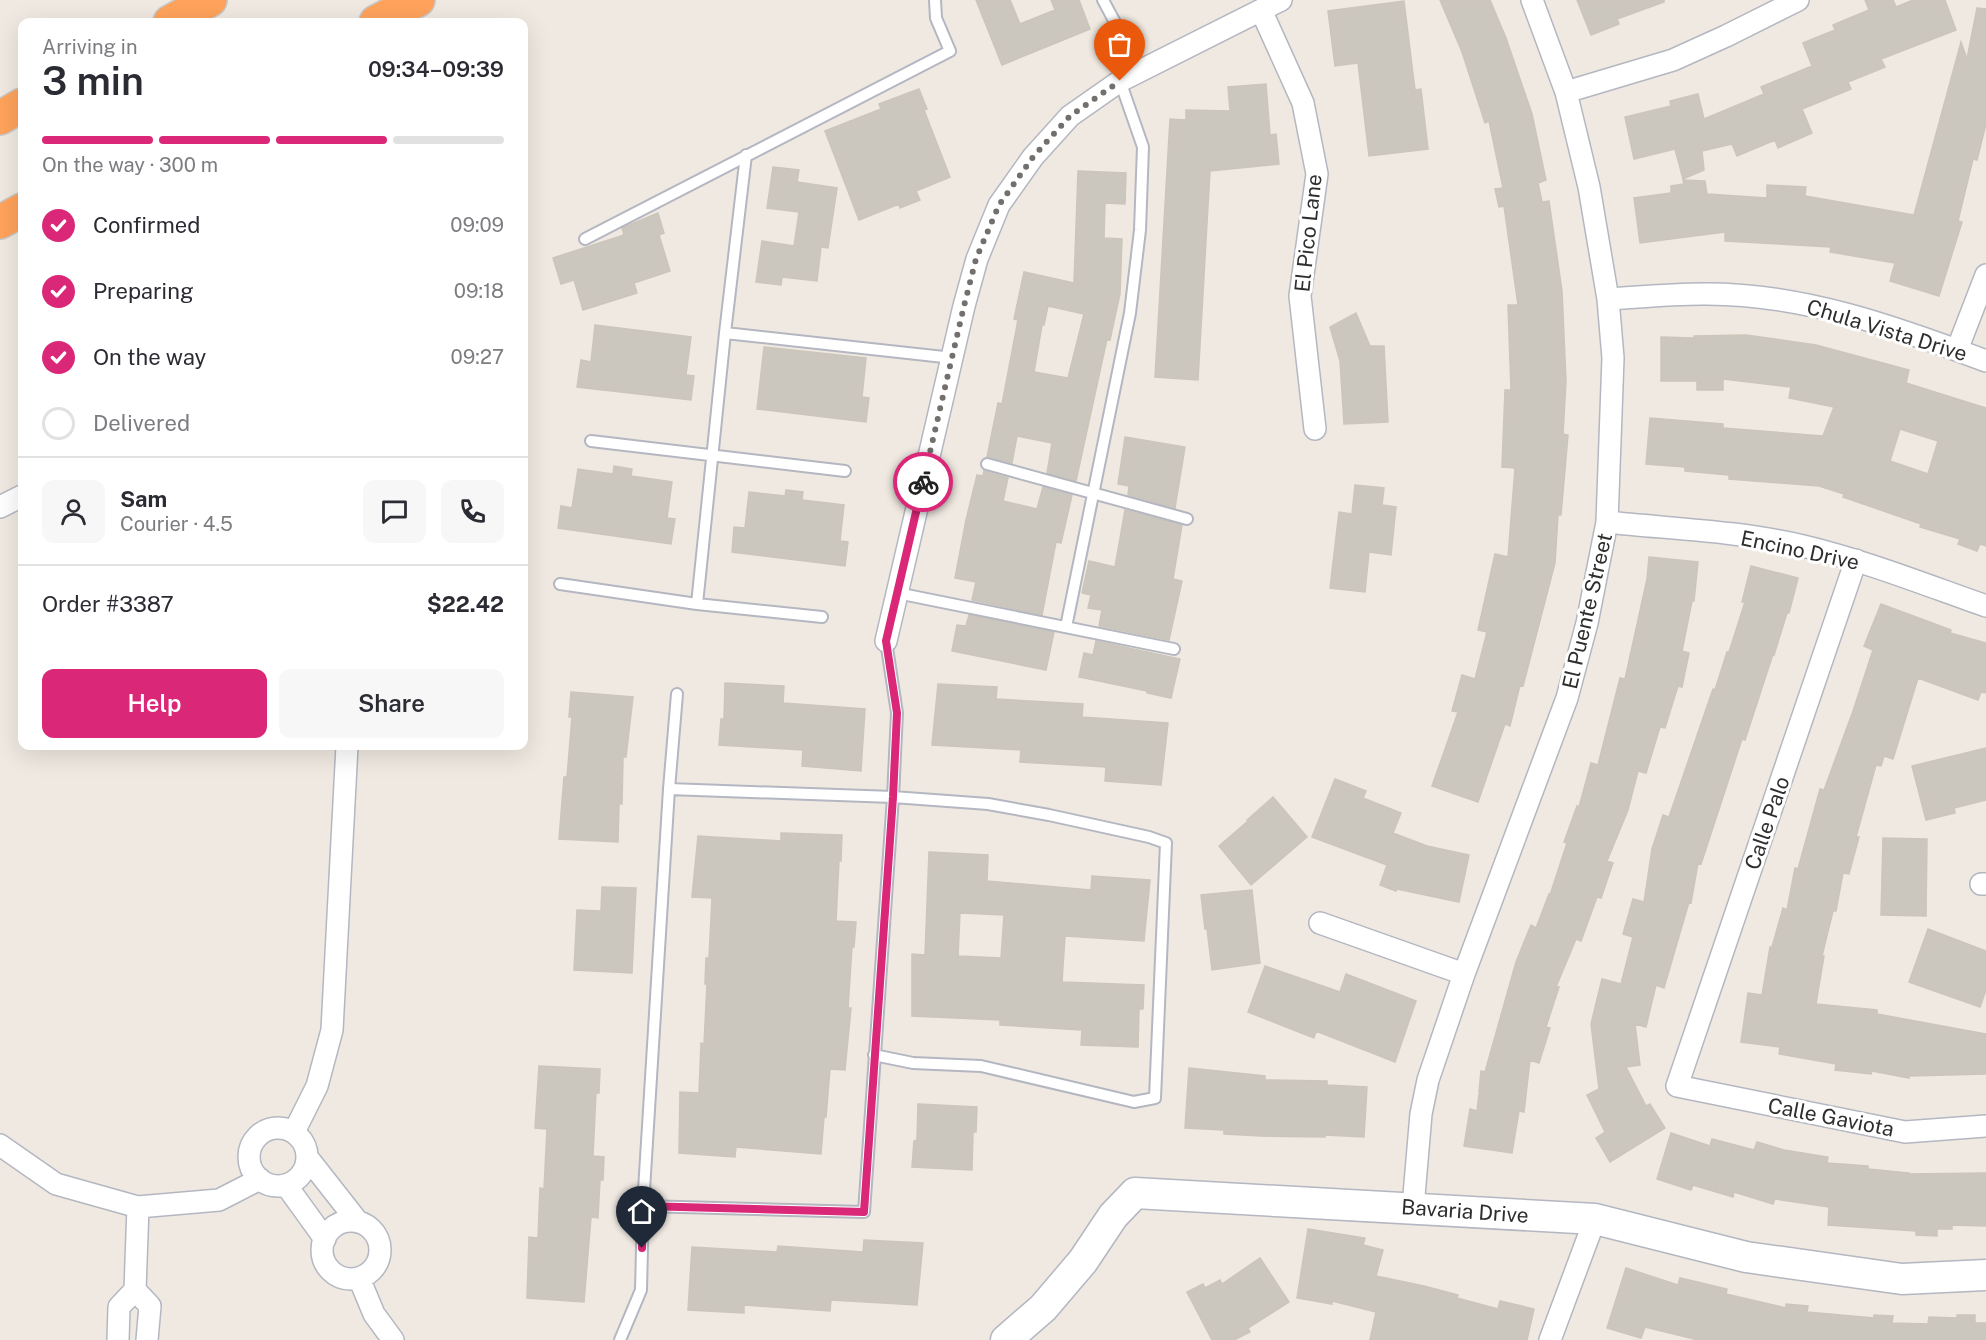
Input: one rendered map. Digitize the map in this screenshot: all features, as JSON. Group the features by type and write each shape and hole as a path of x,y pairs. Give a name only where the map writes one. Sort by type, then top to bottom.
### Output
{"highway":[{"path":"177,18 210,0"},
{"path":"384,18 418,0"},
{"path":"0,118 18,107"},
{"path":"0,222 18,212"}],"street":[{"path":"886,641 976,259 999,205 1033,157 1070,116 1120,81 1281,0"},
{"name":"El Puente Street","path":"1413,1208 1421,1114 1428,1080 1464,974 1567,698 1587,623 1607,522 1613,368 1608,299 1589,187 1566,92 1532,0"},
{"path":"1566,92 1672,60 1798,0"},
{"name":"El Pico Lane","path":"1261,10 1303,103 1317,174 1300,296 1315,429"},
{"path":"1957,350 1986,275"},
{"name":"Chula Vista Drive","path":"1608,299 1704,294 1773,299 1829,308 1986,361"},
{"path":"0,507 18,498"},
{"name":"Encino Drive","path":"1607,522 1751,537 1801,546 1856,560 1986,606"},
{"name":"Calle Palo","path":"1677,1086 1856,560"},
{"path":"294,1132 317,1086 332,1030 347,750"},
{"path":"1320,923 1464,974"},
{"name":"Calle Gaviota","path":"1677,1086 1905,1132 1986,1126"},
{"path":"308,1157 302,1174 286,1185 268,1184 260,1179 250,1163 252,1145 265,1131 284,1128 294,1132 306,1147 308,1157 358,1222"},
{"path":"0,1145 56,1184 138,1207 219,1200 260,1179"},
{"path":"286,1185 325,1239"},
{"name":"Bavaria Drive","path":"1006,1340 1043,1308 1083,1261 1113,1216 1135,1192 1595,1219 1746,1257 1902,1279 1986,1275"},
{"path":"118,1340 119,1307 135,1290 138,1207"},
{"path":"1550,1340 1595,1219"},
{"path":"358,1222 367,1226 379,1241 381,1250 379,1259 368,1274 359,1278 341,1278 333,1273 323,1257 325,1239 338,1225 358,1222"},
{"path":"359,1278 374,1314 393,1340"},
{"path":"135,1290 150,1306 147,1340"}],"lane":[{"path":"585,238 950,51 936,18 935,0"},
{"path":"1103,0 1141,70"},
{"path":"1066,627 1130,313 1140,230 1143,147 1120,81"},
{"path":"697,604 746,155"},
{"path":"725,333 953,358"},
{"path":"591,441 845,471"},
{"path":"987,464 1187,519"},
{"path":"560,584 697,604 822,617"},
{"path":"897,593 1174,649"},
{"path":"643,1206 864,1212 897,713 886,641"},
{"path":"620,1340 641,1290 643,1206 677,694"},
{"path":"669,789 893,797 988,804 1060,817 1166,843 1155,1098 1134,1102 981,1066 913,1063 874,1055"}],"building":[{"path":"976,0 1010,0 1020,24 1055,10 1051,0 1079,0 1090,29 1002,65"},
{"path":"1440,0 1490,0 1506,38 1532,114 1546,180 1538,183 1542,202 1549,201 1562,291 1566,381 1563,434 1568,435 1561,515 1558,515 1555,563 1523,686 1520,685 1510,726 1505,724 1478,802 1432,786 1458,712 1452,711 1462,675 1475,679 1487,632 1478,630 1495,554 1508,557 1515,468 1502,467 1505,390 1511,390 1508,305 1518,305 1504,206 1499,207 1495,189 1503,188 1489,121 1485,123 1462,52"},
{"path":"1577,0 1664,0 1664,2 1617,19 1619,24 1591,35"},
{"path":"1865,0 1893,0 1896,7 1913,0 1945,0 1956,30 1881,59 1885,67 1848,82 1851,89 1802,109 1812,133 1778,148 1775,140 1737,156 1732,144 1702,151 1704,170 1683,179 1675,149 1634,159 1625,117 1671,106 1670,101 1698,94 1704,119 1764,94 1761,87 1812,66 1803,43 1835,30 1833,25 1869,10"},
{"path":"1404,1 1415,90 1421,89 1428,149 1369,156 1358,63 1335,66 1328,11"},
{"path":"1977,8 1986,9 1986,124 1977,160 1973,159 1958,221 1962,222 1939,296 1890,281 1895,263 1830,252 1831,247 1725,241 1725,232 1640,243 1634,198 1671,193 1671,186 1684,184 1683,180 1705,181 1707,194 1767,198 1767,185 1806,187 1805,196 1914,215 1961,42 1967,59"},
{"path":"1266,84 1270,135 1276,134 1279,164 1210,171 1198,380 1155,377 1170,119 1186,120 1186,110 1230,111 1228,87"},
{"path":"919,89 927,109 924,110 950,177 916,191 920,200 900,208 899,204 859,220 825,131 881,109 879,104"},
{"path":"773,167 799,170 797,182 837,188 828,248 821,247 817,281 782,277 781,285 756,282 762,241 794,246 799,212 767,208"},
{"path":"1078,171 1126,173 1125,204 1105,203 1104,238 1122,239 1120,294 1110,340 1107,339 1076,481 1047,473 1052,443 1017,436 1012,463 987,457 998,403 1002,404 1018,320 1014,319 1024,272 1074,283","holes":["1048,306 1084,314 1068,378 1034,372 1042,325 1044,325"]},
{"path":"658,213 664,233 659,235 670,271 634,283 637,293 583,310 574,280 561,284 553,258 624,235 622,228"},
{"path":"1356,313 1370,346 1384,346 1388,422 1344,424 1340,361 1330,327"},
{"path":"595,325 691,337 686,375 694,376 691,400 577,387 581,360 591,362"},
{"path":"1746,335 1816,345 1909,370 1906,383 1986,408 1986,546 1980,544 1977,551 1958,544 1960,539 1920,527 1921,524 1843,497 1844,494 1819,486 1729,479 1729,475 1685,471 1685,467 1646,464 1650,418 1723,424 1723,428 1823,436 1834,407 1789,398 1791,387 1723,379 1723,390 1697,390 1697,381 1661,381 1661,337 1694,338 1694,336","holes":["1900,429 1938,441 1928,474 1890,461"]},
{"path":"764,347 866,358 862,397 869,398 866,422 757,409"},
{"path":"1125,437 1185,447 1175,508 1128,495 1129,486 1118,484"},
{"path":"614,466 632,469 631,476 672,482 667,518 675,519 671,544 558,528 561,506 572,508 578,469 613,474"},
{"path":"984,471 1008,478 1003,501 1037,509 1043,487 1072,495 1061,543 1056,542 1042,615 972,600 976,582 955,578 977,475 983,476"},
{"path":"1355,485 1384,488 1382,505 1396,507 1391,555 1369,552 1365,592 1330,588 1339,512 1352,514"},
{"path":"786,490 803,492 802,500 844,505 840,541 848,542 845,566 732,552 734,527 745,528 749,492 785,496"},
{"path":"1125,510 1182,525 1173,579 1182,581 1169,640 1099,626 1102,610 1088,608 1091,595 1082,593 1089,561 1115,567"},
{"path":"1649,557 1698,562 1694,601 1692,601 1682,651 1689,653 1682,687 1678,686 1665,728 1660,727 1646,773 1638,771 1628,810 1607,861 1613,863 1601,898 1597,897 1581,941 1576,939 1556,987 1559,987 1546,1027 1550,1028 1539,1063 1530,1060 1524,1112 1519,1111 1512,1153 1464,1146 1470,1109 1477,1111 1479,1094 1482,1093 1479,1092 1481,1071 1485,1072 1516,962 1531,925 1536,928 1550,895 1567,843 1564,842 1577,806 1579,807 1591,763 1598,765 1620,678 1625,679 1647,579"},
{"path":"1751,566 1798,578 1789,613 1787,613 1745,740 1742,739 1701,864 1698,863 1691,903 1689,902 1664,988 1656,985 1646,1027 1635,1024 1640,1065 1626,1067 1646,1106 1650,1104 1665,1128 1610,1162 1596,1138 1605,1132 1587,1095 1599,1089 1591,1024 1602,979 1621,984 1633,937 1623,934 1633,899 1644,902 1652,849 1663,815 1669,817 1713,689 1715,690 1727,652 1729,652 1745,602 1742,602"},
{"path":"1881,604 1951,630 1950,633 1986,643 1986,693 1981,692 1978,700 1918,678 1893,759 1884,756 1881,766 1876,765 1856,837 1859,837 1849,874 1843,873 1836,911 1833,911 1822,956 1824,956 1816,1004 1877,1010 1877,1014 1986,1034 1986,1074 1909,1076 1909,1078 1872,1071 1871,1074 1835,1070 1836,1064 1779,1054 1780,1047 1741,1042 1748,993 1762,995 1770,947 1772,947 1783,908 1787,910 1795,868 1798,869 1820,789 1824,790 1873,650 1864,646"},
{"path":"969,615 1054,632 1046,670 952,651 957,625 966,626"},
{"path":"1096,641 1180,659 1171,698 1079,677 1084,653 1093,655"},
{"path":"725,683 784,686 783,703 865,709 861,771 802,766 803,750 719,745 721,719 724,719"},
{"path":"938,684 997,687 996,699 1083,704 1082,717 1168,723 1161,785 1105,781 1106,767 1020,762 1021,750 932,745"},
{"path":"571,692 633,697 626,757 623,757 618,842 559,839 572,717 569,717"},
{"path":"1986,748 1986,800 1954,808 1955,813 1926,820 1912,766"},
{"path":"1335,779 1366,791 1363,798 1401,813 1393,833 1427,846 1469,855 1459,902 1397,889 1396,891 1380,885 1387,865 1312,837"},
{"path":"1273,797 1307,837 1251,885 1219,846"},
{"path":"781,833 842,835 836,921 856,922 854,947 852,947 848,1008 851,1008 845,1070 830,1069 821,1154 736,1147 735,1157 679,1153 680,1092 699,1093 701,1043 704,1044 706,958 709,958 712,898 692,897 698,836 781,841"},
{"path":"1883,838 1927,839 1926,916 1881,915"},
{"path":"929,852 988,855 987,881 1091,890 1092,876 1150,880 1144,941 1065,936 1062,982 1144,985 1143,1009 1139,1009 1138,1047 1081,1045 1082,1030 1000,1025 1000,1020 912,1016 912,954 925,955","holes":["960,913 1004,915 1001,958 958,956"]},
{"path":"602,887 636,888 632,973 574,970 577,910 601,911"},
{"path":"1252,890 1260,963 1212,970 1201,895"},
{"path":"1928,929 1986,951 1986,990 1980,1007 1909,982"},
{"path":"1265,966 1340,992 1346,974 1416,1001 1395,1062 1316,1031 1314,1038 1248,1012"},
{"path":"539,1066 600,1069 599,1093 596,1093 593,1156 604,1157 603,1180 600,1180 598,1218 591,1217 584,1302 527,1298 529,1237 538,1238 540,1188 544,1189 547,1129 535,1128"},
{"path":"1189,1068 1265,1076 1265,1080 1327,1081 1327,1085 1367,1087 1364,1137 1261,1136 1224,1134 1224,1130 1185,1128"},
{"path":"918,1104 977,1107 976,1132 973,1132 972,1170 912,1167 914,1141 917,1140"},
{"path":"1671,1133 1710,1146 1712,1139 1754,1150 1757,1142 1784,1150 1828,1157 1827,1163 1868,1166 1868,1169 1908,1174 1986,1173 1986,1226 1952,1225 1952,1229 1937,1229 1937,1236 1916,1235 1916,1231 1828,1225 1829,1207 1775,1199 1773,1204 1734,1192 1733,1197 1693,1185 1691,1190 1657,1179"},
{"path":"1308,1229 1365,1238 1363,1245 1383,1250 1376,1276 1458,1295 1457,1298 1498,1309 1500,1301 1534,1309 1527,1340 1370,1340 1376,1312 1332,1301 1332,1304 1297,1298"},
{"path":"864,1240 923,1243 917,1305 831,1300 830,1311 744,1305 744,1313 688,1310 692,1247 777,1252 778,1246 863,1252"},
{"path":"1260,1258 1289,1302 1248,1328 1250,1332 1234,1340 1212,1340 1187,1292 1203,1284 1205,1288 1220,1280 1222,1284"},
{"path":"1626,1268 1678,1285 1680,1278 1727,1289 1726,1294 1786,1308 1786,1304 1808,1306 1807,1312 1874,1318 1874,1315 1893,1316 1892,1323 1928,1324 1929,1317 1957,1318 1957,1315 1975,1315 1975,1323 1986,1323 1986,1340 1698,1340 1645,1327 1641,1338 1607,1328"}],"way so far":[{"path":"923,482 976,259 999,205 1033,157 1070,116 1120,81"}],"route":[{"path":"642,1248 643,1206 864,1212 897,713 886,641 923,482"}]}
